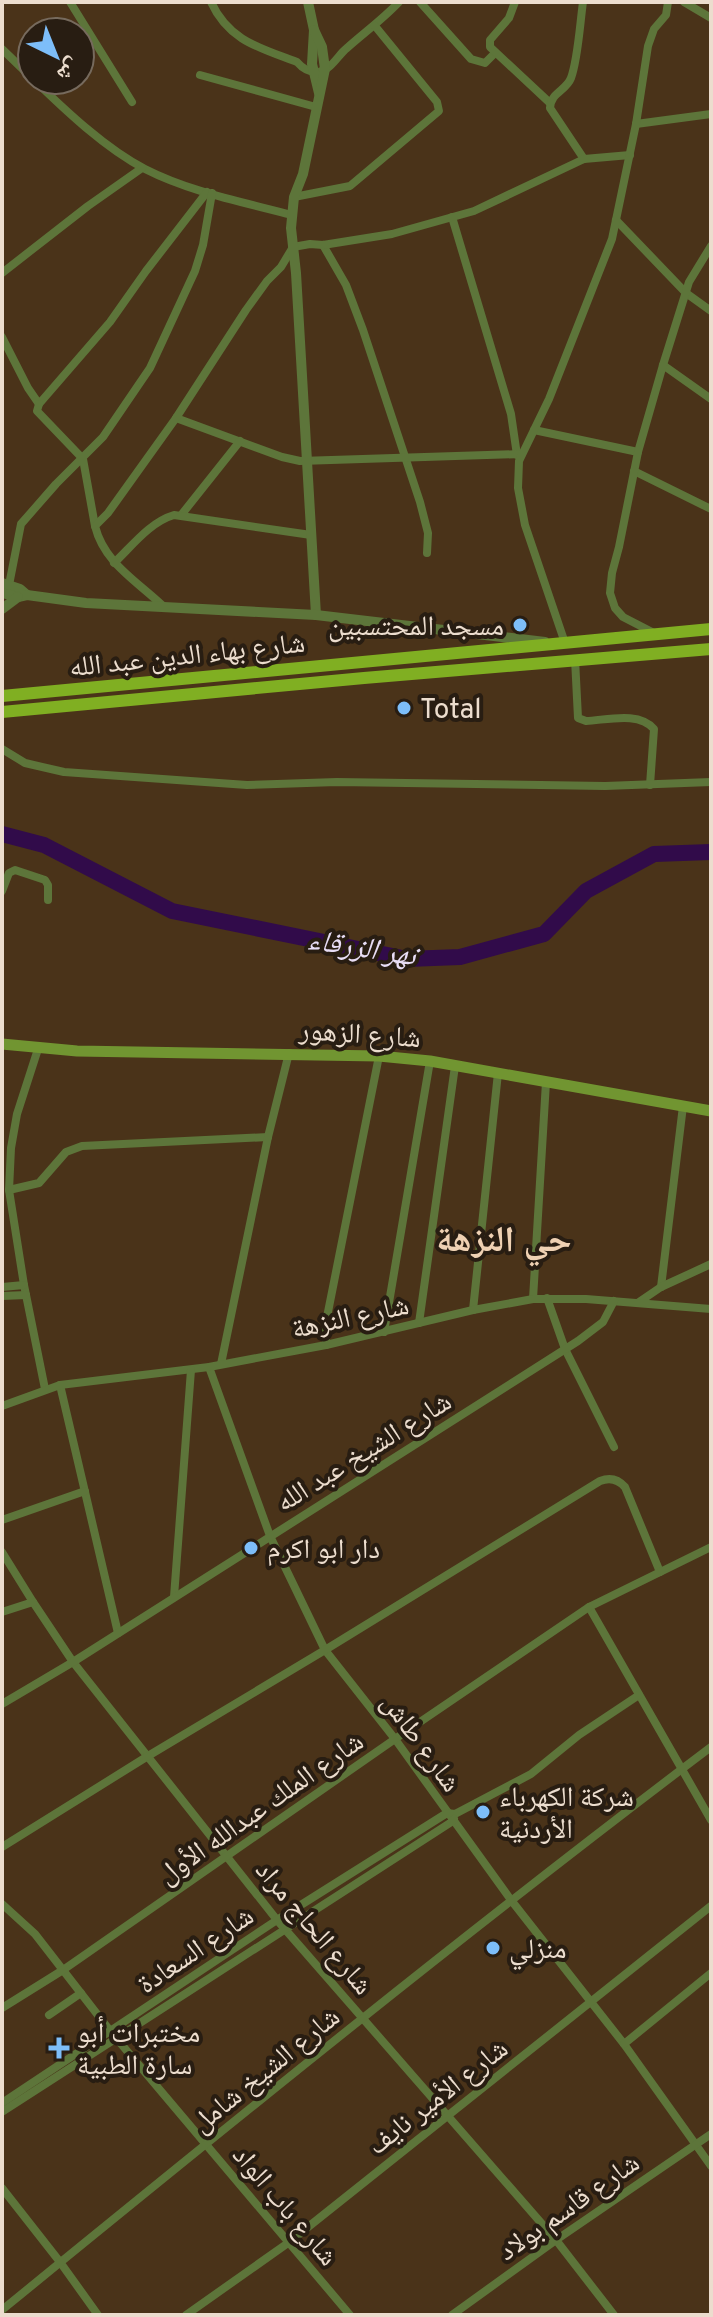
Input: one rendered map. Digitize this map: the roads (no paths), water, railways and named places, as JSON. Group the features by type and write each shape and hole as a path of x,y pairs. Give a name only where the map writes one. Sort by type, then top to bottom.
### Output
{"main road":[{"name":"شارع بهاء الدين عبد الله","path":"8,695 711,629"},
{"name":"شارع بهاء الدين عبد الله","path":"2,712 711,649"},
{"path":"2,685 8,695"},
{"name":"شارع الزهور","path":"2,1044 38,1049 379,1056 430,1061 711,1111"}],"street":[{"path":"70,2 132,102"},
{"path":"211,2 235,34 313,72 331,66 337,57 399,2"},
{"path":"308,2 324,55 325,69 292,215 316,615"},
{"path":"420,2 471,59 485,63 495,53"},
{"path":"515,2 509,18 490,40 490,47 550,103"},
{"path":"583,2 571,78 553,96 550,108 584,159"},
{"path":"519,454 549,399 596,282 616,220 648,46 654,29 666,15 668,2"},
{"path":"684,2 711,18"},
{"path":"294,197 350,186 439,111 437,102 375,26"},
{"path":"314,30 313,72 319,93"},
{"path":"297,62 312,56 337,57"},
{"path":"200,75 316,107"},
{"path":"52,96 101,139 142,168 210,193 292,215"},
{"path":"636,124 711,114"},
{"path":"95,526 108,513 176,418 246,310 293,247 392,234 474,211 584,159 630,155"},
{"path":"2,273 142,168"},
{"path":"163,606 114,563 102,548 83,459 37,411 39,404 110,322 146,271 210,193"},
{"path":"210,193 203,245 195,271 150,368 115,422 21,524 4,587 23,596 86,603 316,615 562,643 525,525 518,488 519,454 511,414 452,217"},
{"path":"616,220 686,293 711,311"},
{"path":"323,245 354,305 425,518 427,553"},
{"path":"655,634 619,613 610,593 612,573 638,452 663,365 689,282 710,250"},
{"path":"2,337 39,404"},
{"path":"663,365 711,399"},
{"path":"176,418 282,457 306,461 519,454"},
{"path":"534,430 638,452"},
{"path":"182,514 240,441"},
{"path":"634,471 711,509"},
{"path":"114,563 160,521 174,515 311,535"},
{"path":"2,609 23,596"},
{"path":"575,659 578,718 586,721 638,719 654,729 650,785"},
{"path":"2,749 25,763 64,772 247,785 337,782 544,786 711,782"},
{"path":"2,891 9,873 15,870 45,880 48,900"},
{"path":"38,1049 6,1147 9,1190 25,1290 45,1389"},
{"path":"221,1364 268,1137 289,1053"},
{"path":"326,1345 326,1322 379,1056"},
{"path":"384,1332 430,1061"},
{"path":"419,1323 455,1066"},
{"path":"473,1310 498,1073"},
{"path":"533,1299 546,1082"},
{"path":"661,1287 683,1106"},
{"path":"9,1190 39,1183 66,1152 82,1146 268,1137"},
{"path":"639,1302 661,1287 711,1264"},
{"path":"2,1287 25,1290"},
{"path":"2,1296 25,1290"},
{"path":"547,1298 565,1349 614,1447"},
{"name":"شارع النزهة","path":"2,1406 60,1385 209,1367 326,1345 533,1299 639,1302 711,1309"},
{"name":"شارع الشيخ عبد الله","path":"2,1704 565,1349 603,1322 614,1301"},
{"name":"شارع طاش","path":"209,1367 270,1536 325,1650 395,1739 511,1900 624,2044 711,2166"},
{"path":"174,1597 191,1370"},
{"path":"60,1385 118,1633"},
{"path":"2,1847 604,1480 616,1480 625,1487 660,1572"},
{"path":"2,1520 85,1491"},
{"name":"شارع الملك عبدالله الأول","path":"2,2008 63,1970 589,1607 711,1547"},
{"name":"شارع الحاج مراد","path":"2,1552 73,1662 277,1920 556,2240 614,2315"},
{"path":"2,1612 33,1602"},
{"path":"589,1607 711,1820"},
{"name":"شارع السعادة","path":"2,2112 277,1920 452,1816 531,1774 579,1735 639,1695"},
{"name":"شارع الشيخ شامل","path":"2,2310 362,2018 711,1747"},
{"name":"شارع السعادة","path":"2,2103 285,1928 452,1816"},
{"name":"شارع باب الواد","path":"2,1904 35,1934 114,2034 350,2315"},
{"name":"شارع الأمير نايف","path":"186,2315 288,2243 711,1906"},
{"path":"624,2044 711,1973"},
{"path":"49,2015 81,1993"},
{"name":"شارع قاسم بولاد","path":"452,2315 711,2134"},
{"path":"2,2188 98,2315"}],"waterway":[{"name":"نهر الزرقاء","path":"2,834 44,845 172,911 407,959 460,957 544,934 586,891 654,854 711,852"}],"place":[{"name":"مسجد المحتسبين","path":"520,625"},
{"name":"Total","path":"404,708"},
{"name":"دار ابو اكرم","path":"251,1548"},
{"name":"شركة الكهرباء الأردنية","path":"483,1812"},
{"name":"منزلي","path":"493,1948"},
{"name":"مختبرات أبو سارة الطبية","path":"59,2048"}],"district":[{"name":"حي النزهة","path":"504,1238"}]}
